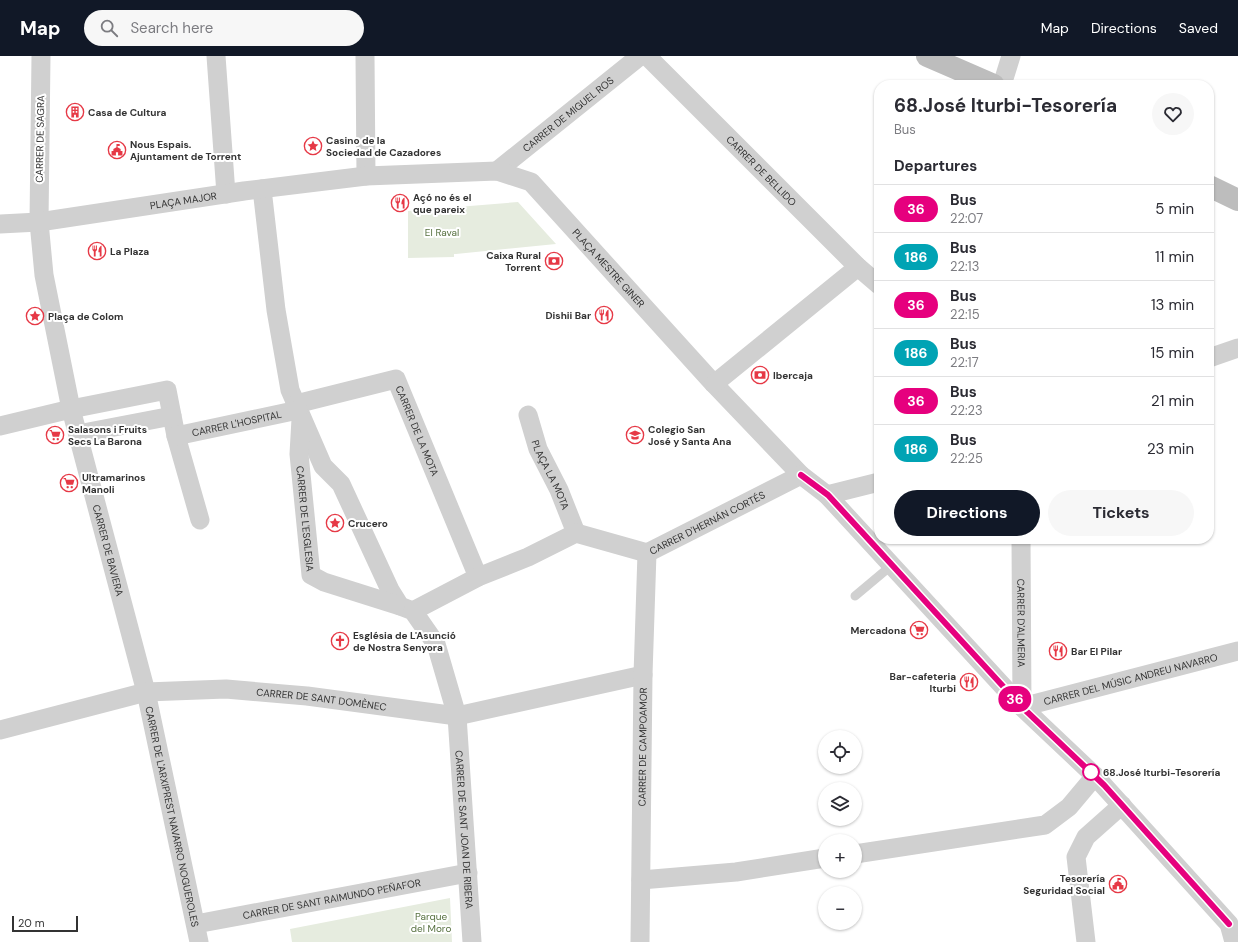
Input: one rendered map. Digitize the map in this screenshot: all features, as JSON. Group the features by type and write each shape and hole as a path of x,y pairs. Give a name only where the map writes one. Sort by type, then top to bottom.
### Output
{"street":[{"name":"CARRER DE SAGRA","path":"39,222 41,56"},
{"path":"216,56 226,194"},
{"path":"364,56 366,176"},
{"name":"CARRER DE MIGUEL ROS","path":"496,172 640,56"},
{"name":"CARRER DE BELLIDO","path":"647,56 858,267 874,280"},
{"path":"927,56 982,80"},
{"path":"1004,80 1011,56"},
{"name":"PLAÇA MESTRE GINER","path":"366,176 496,172 531,182 714,384 801,475 828,495 1022,707 1095,776 1234,928"},
{"name":"PLAÇA MAJOR","path":"0,224 39,222 226,194 366,176"},
{"path":"1214,188 1238,200"},
{"name":"CARRER DE L'ESGLESIA","path":"262,189 276,310 290,390 323,466 341,484 390,590 436,644 457,716"},
{"path":"39,222 44,275 71,409"},
{"path":"714,384 858,267"},
{"path":"1214,356 1238,348"},
{"name":"CARRER DE LA MOTA","path":"299,410 396,379 478,577"},
{"path":"0,426 71,409 167,390 176,436 200,520"},
{"name":"CARRER DE BAVIERA","path":"71,409 146,692"},
{"name":"CARRER DE L'ESGLESIA","path":"299,410 299,454 311,575 324,582 406,608"},
{"name":"CARRER L'HOSPITAL","path":"176,436 299,410"},
{"name":"PLAÇA LA MOTA","path":"528,415 538,449 558,490 576,533"},
{"path":"78,434 172,416"},
{"name":"CARRER D'HERNÁN CORTÉS","path":"576,533 647,553 801,475"},
{"path":"828,495 874,483"},
{"path":"406,608 528,557 576,533"},
{"name":"CARRER D'ALMERIA","path":"1021,544 1022,707"},
{"name":"CARRER DE CAMPOAMOR","path":"640,942 643,675 647,553"},
{"name":"CARRER DEL MÚSIC ANDREU NAVARRO","path":"1022,707 1238,651"},
{"name":"CARRER DE SANT DOMÈNEC","path":"0,730 146,692 226,689 307,696 457,716 643,675"},
{"name":"CARRER DE L'ARXIPREST NAVARRO NOGUEROLES","path":"146,692 198,933"},
{"name":"CARRER DE SANT JOAN DE RIBERA","path":"457,716 472,942"},
{"path":"862,853 1045,824 1069,807 1095,776"},
{"path":"1086,942 1076,857 1086,837 1122,805"},
{"path":"641,880 736,872 818,859"},
{"name":"CARRER DE SANT RAIMUNDO PEÑAFOR","path":"198,933 468,873"}],"lane":[{"path":"855,596 892,565"}],"green space":[{"name":"El Raval","path":"518,202 556,244 454,254 454,257 408,258 408,211"},
{"name":"Parque del Moro","path":"450,898 452,942 292,942 290,929"}],"bus line":[{"name":"36","path":"801,475 828,495 1022,707 1095,776 1229,924"}],"place":[{"name":"Casa de Cultura","path":"75,112"},
{"name":"Casino de la Sociedad de Cazadores","path":"313,146"},
{"name":"Nous Espais. Ajuntament de Torrent","path":"117,150"},
{"name":"Açó no és el que pareix","path":"400,203"},
{"name":"La Plaza","path":"97,251"},
{"name":"Caixa Rural Torrent","path":"554,261"},
{"name":"Dishii Bar","path":"604,315"},
{"name":"Plaça de Colom","path":"35,316"},
{"name":"Ibercaja","path":"760,375"},
{"name":"Salasons i Fruits Secs La Barona","path":"55,435"},
{"name":"Colegio San José y Santa Ana","path":"635,435"},
{"name":"Ultramarinos Manoli","path":"69,483"},
{"name":"Crucero","path":"335,523"},
{"name":"Mercadona","path":"919,630"},
{"name":"Església de L'Asunció de Nostra Senyora","path":"340,641"},
{"name":"Bar El Pilar","path":"1058,651"},
{"name":"Bar-cafeteria Iturbi","path":"969,682"},
{"name":"68.José Iturbi-Tesorería","path":"1091,772"},
{"name":"Tesorería Seguridad Social","path":"1118,884"}]}
